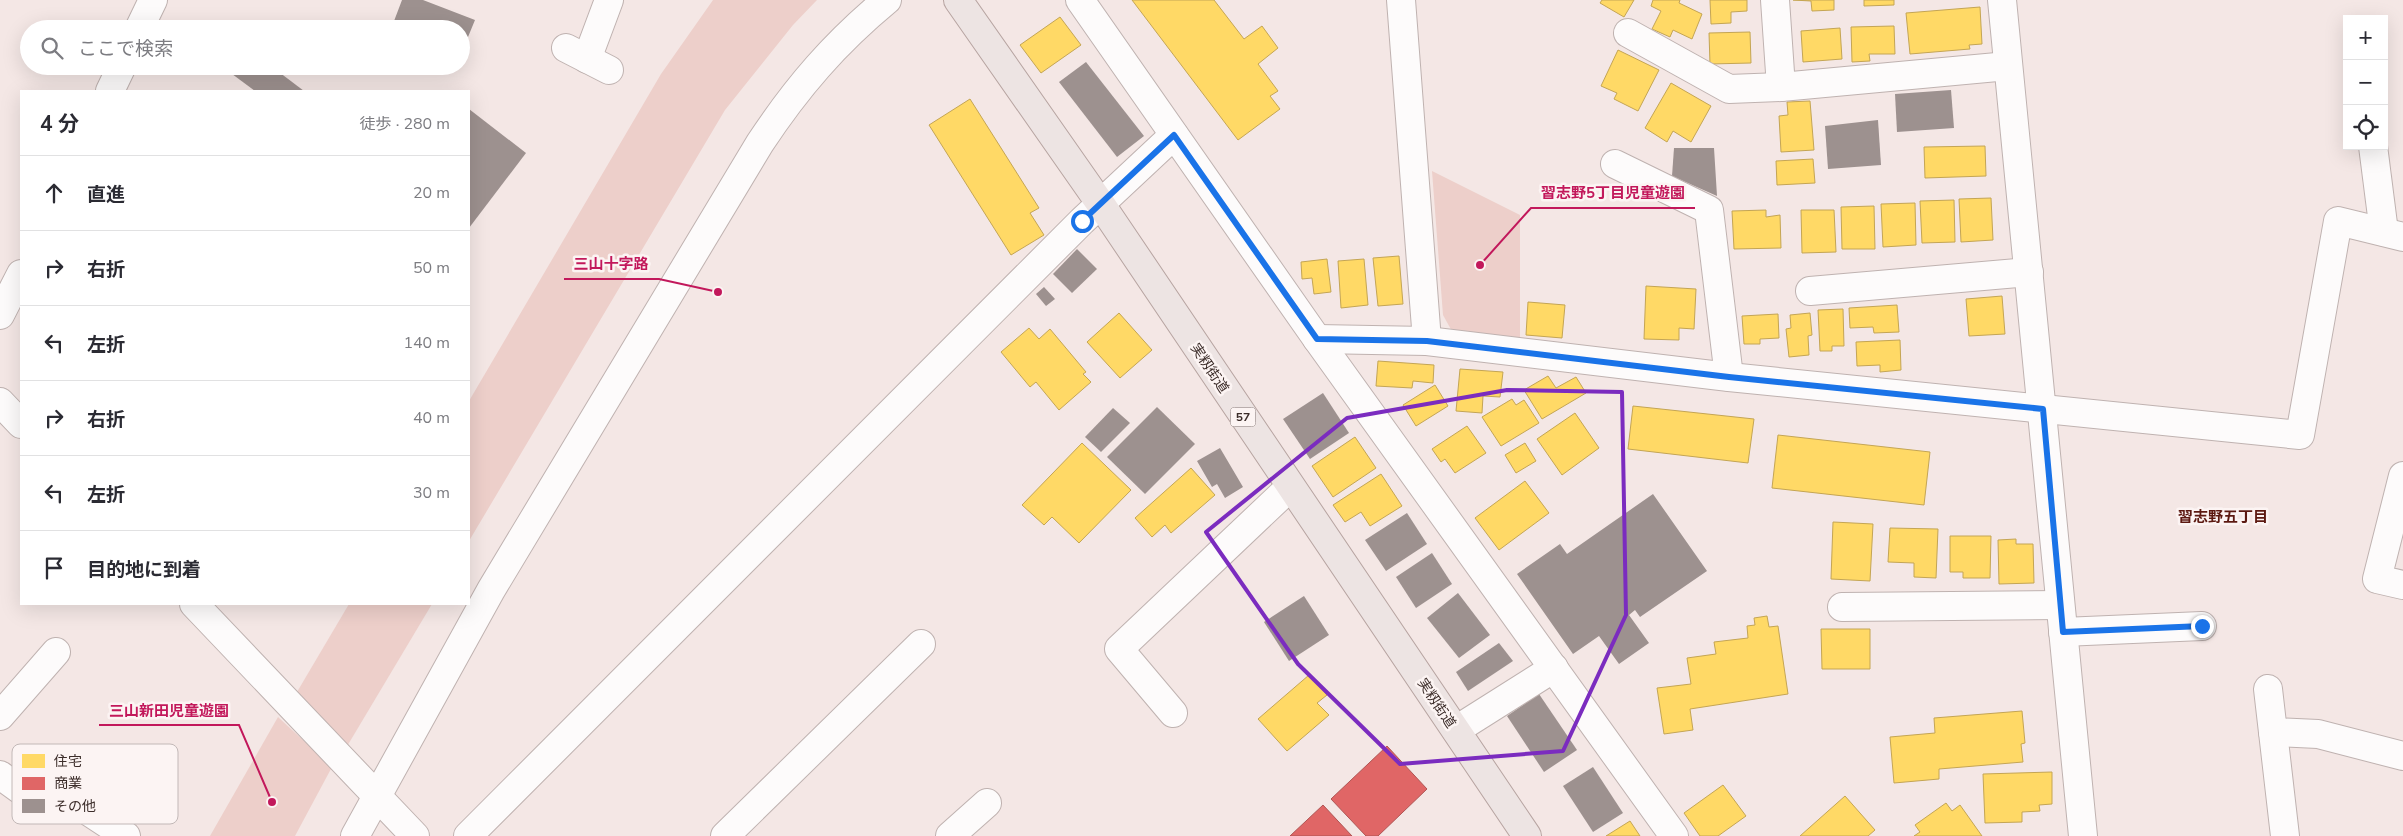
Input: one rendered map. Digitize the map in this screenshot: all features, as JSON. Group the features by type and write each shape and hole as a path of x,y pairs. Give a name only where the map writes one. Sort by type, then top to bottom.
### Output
{"main road":[{"name":"実籾街道","path":"958,0 1100,203 1527,836"}],"street":[{"path":"143,20 153,0"},
{"path":"587,59 609,0"},
{"path":"355,836 501,574 760,143 787,101 821,61 887,0"},
{"path":"1080,0 1317,339 1674,836"},
{"path":"1401,0 1427,341"},
{"path":"1775,0 1781,87"},
{"path":"2002,0 2083,836"},
{"path":"1628,33 1729,89 1781,87 2008,66"},
{"path":"110,90 118,75"},
{"path":"468,836 1100,203 1174,135"},
{"path":"1317,339 1427,341 1729,377 2300,435 2338,221 2393,234 2374,150"},
{"path":"1614,164 1709,210 1729,377"},
{"path":"1810,291 2029,272"},
{"path":"0,315 20,276"},
{"path":"0,402 20,423"},
{"path":"2403,476 2377,579 2403,585"},
{"path":"1173,713 1119,649 1290,487"},
{"path":"195,605 415,836"},
{"path":"1842,607 2060,605"},
{"path":"2063,632 2202,626"},
{"path":"725,836 921,644"},
{"path":"0,716 56,652"},
{"path":"1456,730 1554,668"},
{"path":"2268,689 2285,836"},
{"path":"2273,732 2318,734 2403,756"},
{"path":"0,775 12,784"},
{"path":"950,836 987,803"},
{"path":"108,824 126,836"}],"highlighted area":[{"path":"1507,390 1622,392 1626,615 1563,751 1400,764 1298,664 1206,532 1347,418"}],"shaded area":[{"path":"713,0 817,0 793,25 725,110 470,539 470,399 661,74"},
{"path":"1432,171 1520,215 1520,339 1453,333 1443,315"},
{"path":"348,605 431,605 346,748 297,692"},
{"path":"278,717 332,767 295,836 210,836"}],"building: 住宅":[{"path":"1132,0 1214,0 1244,39 1262,26 1278,48 1258,64 1278,91 1270,96 1280,109 1238,140"},
{"path":"1602,0 1634,0 1624,17 1600,3"},
{"path":"1653,0 1680,0 1679,3 1702,14 1692,39 1673,30 1670,37 1652,29 1661,11 1651,6"},
{"path":"1710,0 1747,0 1747,11 1731,12 1731,23 1711,24"},
{"path":"1793,0 1834,0 1834,10 1812,11 1811,1"},
{"path":"1864,0 1894,0 1894,5 1864,6"},
{"path":"1980,7 1982,44 1969,45 1970,49 1910,54 1906,13"},
{"path":"1060,17 1081,45 1041,73 1020,45"},
{"path":"1894,26 1895,54 1869,54 1870,61 1852,62 1851,27"},
{"path":"1840,28 1842,59 1803,62 1801,31"},
{"path":"1750,32 1751,63 1710,64 1709,33"},
{"path":"1618,50 1659,70 1638,111 1614,99 1617,93 1601,86"},
{"path":"1671,83 1711,106 1691,142 1673,131 1667,142 1645,128"},
{"path":"970,99 1039,208 1030,213 1044,235 1011,255 929,125"},
{"path":"1810,101 1814,150 1781,152 1779,116 1788,115 1787,102"},
{"path":"1985,146 1986,176 1925,178 1924,147"},
{"path":"1813,159 1815,183 1777,185 1776,161"},
{"path":"1991,198 1993,240 1961,242 1959,199"},
{"path":"1954,200 1955,242 1922,243 1920,201"},
{"path":"1915,203 1916,245 1883,247 1881,204"},
{"path":"1874,206 1875,249 1842,249 1841,207"},
{"path":"1766,210 1766,217 1780,215 1781,248 1734,249 1732,211"},
{"path":"1801,210 1834,210 1836,252 1802,253"},
{"path":"1399,256 1403,304 1378,306 1373,258"},
{"path":"1327,259 1331,292 1314,294 1312,278 1302,279 1301,262"},
{"path":"1364,259 1368,305 1341,308 1338,261"},
{"path":"1646,286 1696,289 1694,329 1679,328 1679,340 1644,339"},
{"path":"2002,296 2005,334 1969,336 1966,299"},
{"path":"1528,302 1565,305 1562,338 1526,335"},
{"path":"1897,305 1899,332 1874,333 1873,327 1850,328 1849,308"},
{"path":"1843,309 1844,346 1832,346 1832,351 1820,351 1818,310"},
{"path":"1119,313 1152,350 1120,378 1087,342"},
{"path":"1810,313 1812,335 1808,336 1809,355 1789,357 1786,329 1791,328 1790,315"},
{"path":"1778,314 1779,338 1760,339 1760,344 1744,344 1742,316"},
{"path":"1029,328 1039,339 1050,329 1086,372 1083,374 1091,382 1059,410 1036,382 1030,387 1001,352"},
{"path":"1900,340 1901,370 1880,372 1880,365 1857,366 1856,342"},
{"path":"1378,361 1434,365 1433,383 1413,381 1412,388 1376,386"},
{"path":"1460,369 1503,372 1500,397 1483,396 1482,413 1456,411"},
{"path":"1548,376 1556,388 1576,377 1586,393 1542,419 1524,390"},
{"path":"1435,385 1448,406 1416,426 1403,405"},
{"path":"1512,399 1516,405 1524,400 1539,423 1501,446 1482,417"},
{"path":"1633,406 1754,419 1748,463 1628,449"},
{"path":"1575,413 1599,448 1562,475 1537,439"},
{"path":"1467,426 1486,453 1455,473 1445,459 1441,462 1432,449"},
{"path":"1778,435 1930,452 1924,505 1772,488"},
{"path":"1355,437 1376,468 1333,497 1312,466"},
{"path":"1082,443 1131,490 1079,543 1052,517 1044,525 1022,505"},
{"path":"1525,443 1536,461 1516,473 1505,455"},
{"path":"1191,468 1215,495 1171,533 1165,525 1152,537 1135,518"},
{"path":"1381,474 1402,506 1370,526 1361,512 1345,522 1333,505"},
{"path":"1525,481 1549,513 1499,550 1475,518"},
{"path":"1833,522 1873,524 1870,581 1831,579"},
{"path":"1890,528 1938,529 1936,578 1914,577 1914,563 1888,562"},
{"path":"1950,536 1991,536 1990,578 1963,578 1963,572 1950,572"},
{"path":"2016,539 2016,544 2033,544 2034,583 1999,584 1998,540"},
{"path":"1767,616 1769,627 1778,626 1788,694 1690,709 1693,730 1664,734 1657,688 1691,684 1687,658 1716,654 1714,642 1748,638 1747,626 1755,625 1754,618"},
{"path":"1821,629 1870,629 1870,669 1822,669"},
{"path":"1309,675 1327,695 1317,703 1329,715 1287,751 1258,719"},
{"path":"2022,711 2025,743 2021,744 2023,762 1939,769 1939,779 1894,783 1890,737 1935,733 1934,718"},
{"path":"2052,772 2052,804 2039,805 2040,811 2022,812 2022,822 1985,823 1983,774"},
{"path":"1723,785 1746,816 1718,836 1700,836 1684,813"},
{"path":"1845,796 1875,830 1868,836 1800,836"},
{"path":"1946,803 1952,811 1960,805 1982,836 1914,836 1920,832 1915,825"},
{"path":"1630,821 1640,836 1606,836"}],"building: 商業":[{"path":"1387,746 1427,789 1378,836 1366,836 1331,799"},
{"path":"1323,805 1352,836 1290,836"}],"building: その他":[{"path":"402,0 423,0 475,20 470,32 470,20 394,20"},
{"path":"1086,62 1144,136 1117,157 1059,82"},
{"path":"233,75 283,75 303,90 254,90"},
{"path":"1951,90 1954,128 1897,132 1895,94"},
{"path":"470,110 526,153 470,227"},
{"path":"1878,120 1881,165 1828,169 1825,126"},
{"path":"1674,148 1714,148 1717,196 1672,176"},
{"path":"1077,249 1097,269 1072,293 1053,274"},
{"path":"1044,287 1055,299 1046,306 1036,294"},
{"path":"1323,393 1349,433 1310,459 1283,419"},
{"path":"1157,407 1195,444 1145,494 1107,457"},
{"path":"1113,408 1130,423 1101,452 1085,437"},
{"path":"1220,448 1243,487 1225,498 1217,484 1212,487 1197,461"},
{"path":"1653,494 1707,571 1640,617 1635,610 1629,615 1649,643 1619,664 1599,636 1573,654 1517,574 1560,544 1567,554"},
{"path":"1407,513 1427,544 1386,571 1365,540"},
{"path":"1432,553 1452,584 1416,608 1396,577"},
{"path":"1458,593 1490,635 1459,658 1427,618"},
{"path":"1304,596 1329,635 1289,661 1264,622"},
{"path":"1499,643 1513,661 1468,691 1456,672"},
{"path":"1539,694 1577,750 1544,772 1507,716"},
{"path":"1593,767 1623,813 1593,832 1563,786"}],"place":[{"name":"習志野5丁目児童遊園","path":"1480,265"},
{"name":"三山十字路","path":"718,292"},
{"name":"三山新田児童遊園","path":"272,802"}],"district":[{"name":"習志野五丁目","path":"2223,517"}],"route":[{"path":"1082,221 1174,135 1317,339 1427,341 1729,377 2043,409 2063,632 2202,626"}]}
